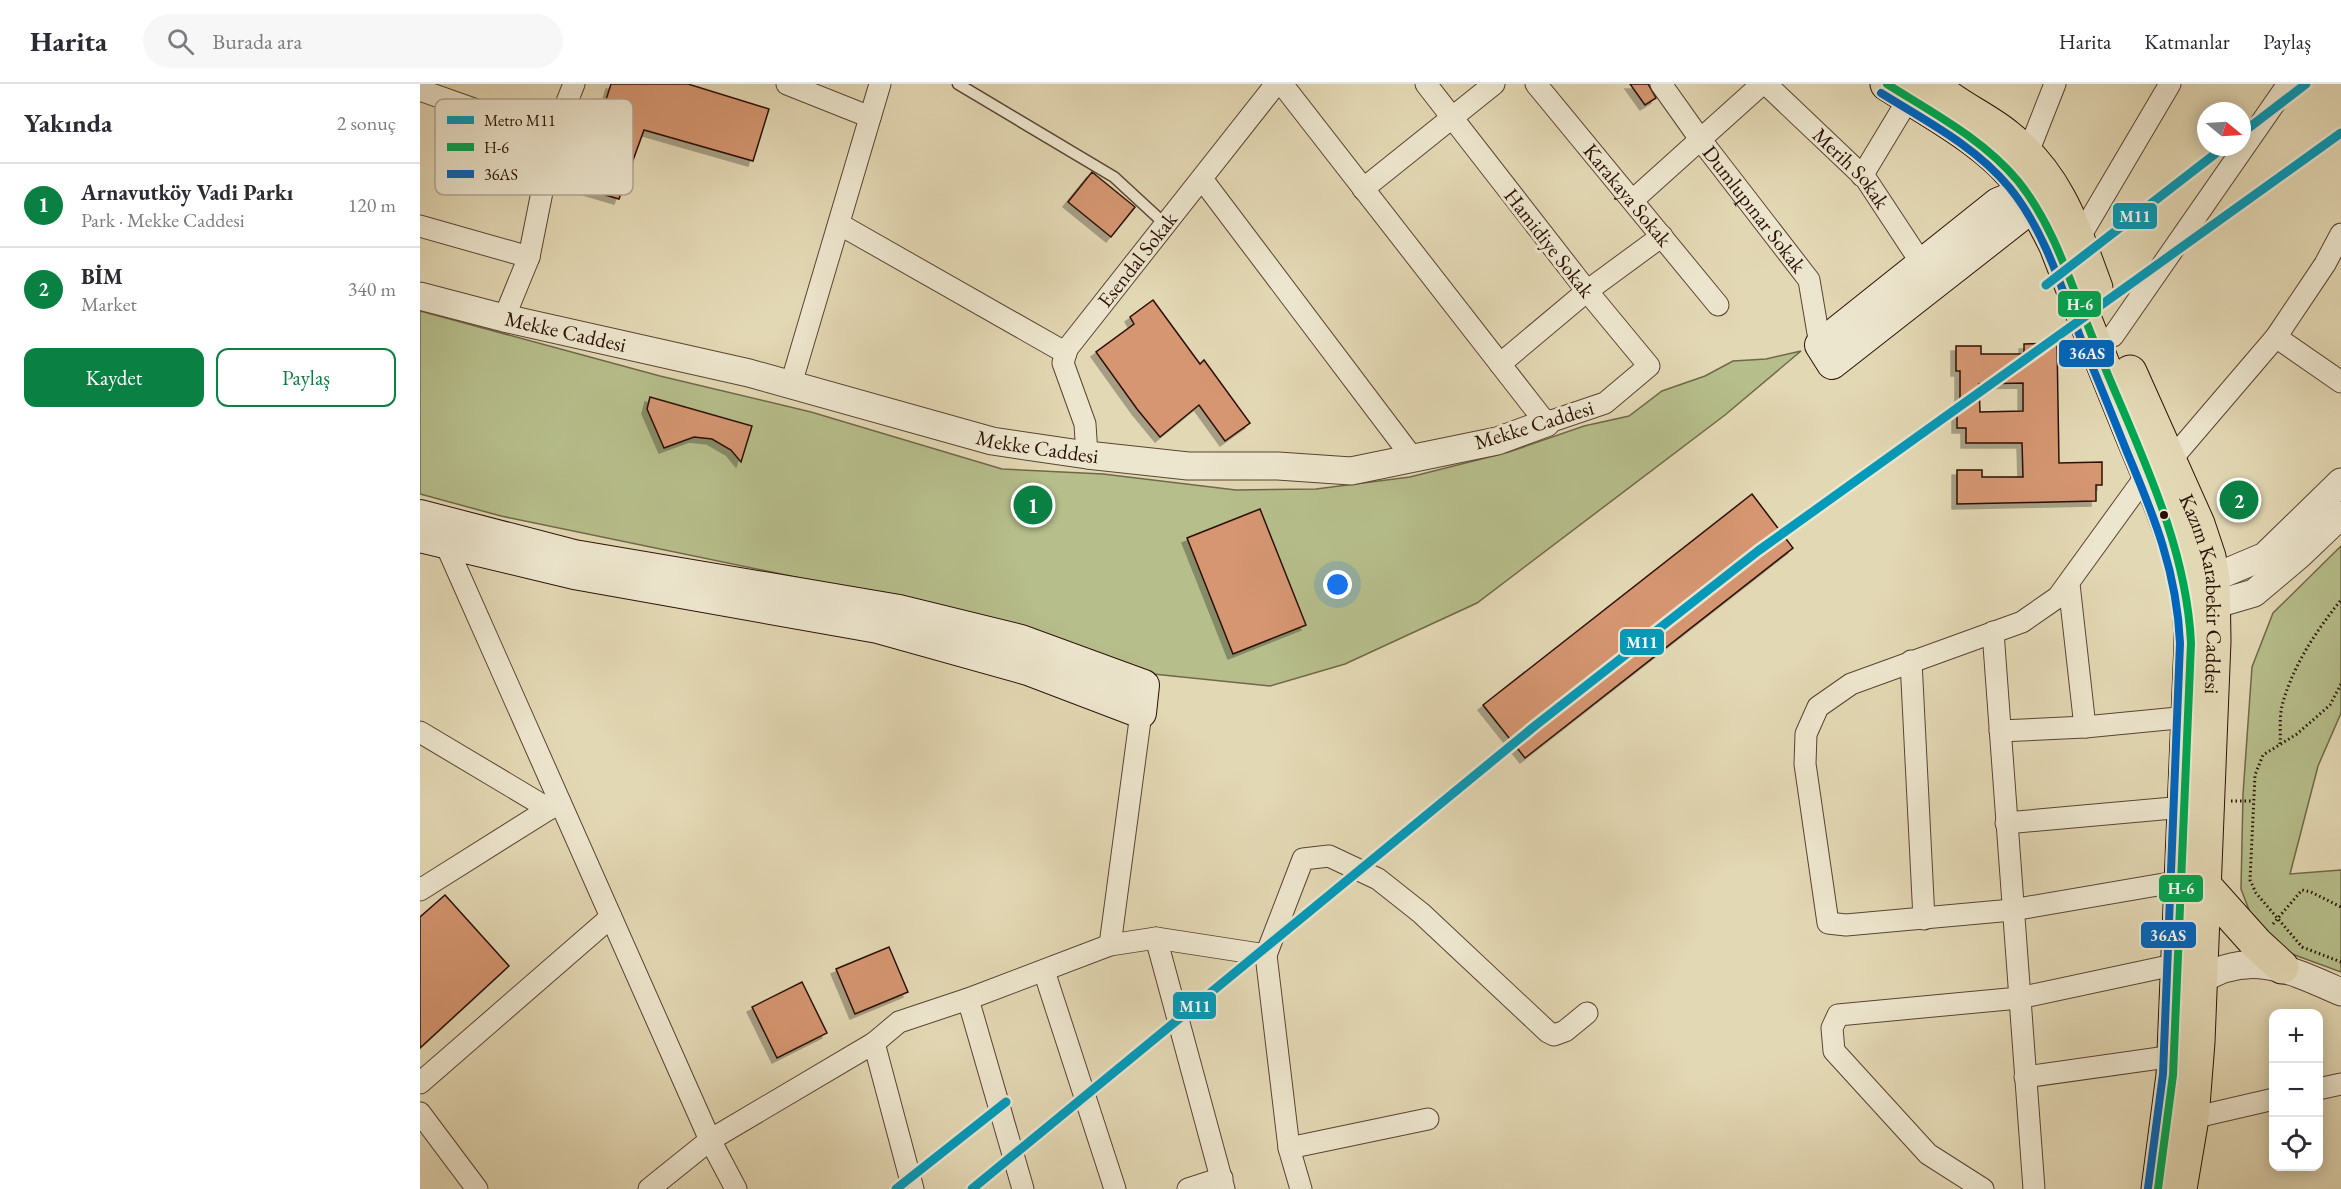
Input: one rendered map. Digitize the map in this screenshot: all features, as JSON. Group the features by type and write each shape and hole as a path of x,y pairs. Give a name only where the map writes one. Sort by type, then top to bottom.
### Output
{"main road":[{"name":"Kazım Karabekir Caddesi","path":"1909,89 2007,136 2027,155 2056,246 2159,467"},
{"name":"Kazım Karabekir Caddesi","path":"1909,89 1982,146 2015,177 2070,217 2159,467 2180,557 2205,594 2214,640 2193,883 2189,973 2192,1118 2180,1189"},
{"path":"1826,354 1922,264 1998,202 2038,195"},
{"path":"1826,354 2038,195"},
{"path":"420,515 439,535 574,555 899,610 1021,640 1143,699"},
{"name":"Kazım Karabekir Caddesi","path":"2193,883 2184,807 2191,643 2205,594"},
{"path":"2193,883 2282,967"},
{"name":"Kazım Karabekir Caddesi","path":"2158,1189 2174,1056 2189,973"}],"street":[{"path":"568,99 574,84"},
{"path":"787,84 870,117"},
{"path":"791,384 880,84"},
{"name":"Esendal Sokak","path":"1066,353 1276,84"},
{"path":"1282,84 1546,423"},
{"name":"Hamidiye Sokak","path":"1426,84 1450,118 1649,366"},
{"path":"1363,189 1494,84"},
{"name":"Karakaya Sokak","path":"1536,84 1719,305"},
{"name":"Dumlupınar Sokak","path":"1661,84 1700,139 1809,280 1826,354"},
{"path":"1633,200 1764,84"},
{"name":"Merih Sokak","path":"1764,84 1862,176 1879,197 1922,264"},
{"path":"2027,155 2055,84"},
{"path":"2078,240 2170,84"},
{"path":"2113,336 2288,84"},
{"path":"1862,176 1909,89"},
{"path":"420,90 445,99"},
{"path":"1202,179 1412,458"},
{"path":"504,318 529,256 541,195"},
{"path":"839,224 1066,353 1063,363 1085,424 1087,454"},
{"path":"420,226 529,256"},
{"path":"2193,883 2012,910 1846,925 1828,923 1805,764 1806,734 1818,706 1851,684 2022,622 2058,597 2159,467 2276,337 2333,269 2341,234"},
{"path":"1500,364 1587,291 1662,236"},
{"name":"Mekke Caddesi","path":"420,296 504,318 749,373 992,441 1188,466 1278,466 1352,471 1497,441 1605,403 1649,366"},
{"path":"2276,337 2341,382"},
{"path":"2205,594 2265,556 2341,482"},
{"path":"2205,594 2254,593 2299,555 2341,514"},
{"path":"439,535 554,805 611,917 710,1140 736,1189"},
{"path":"2069,584 2085,727"},
{"path":"1993,632 2034,1189"},
{"path":"1911,661 1924,919"},
{"path":"1110,945 1143,699"},
{"path":"2000,730 2085,727 2188,717"},
{"path":"420,732 554,805"},
{"path":"420,890 554,805"},
{"path":"2006,823 2184,807"},
{"path":"1301,1189 1289,1148 1266,955 1303,859 1329,856 1378,879 1421,913 1548,1032 1554,1035 1565,1031 1587,1013"},
{"path":"420,1083 611,917"},
{"path":"1156,938 1223,1183 1188,1189"},
{"path":"649,1189 710,1140 874,1043 899,1022 968,999 1110,945 1156,938 1266,955"},
{"path":"1983,1189 1928,1154 1834,1051 1832,1028 1838,1015 2019,998 2238,965 2282,967 2341,992"},
{"path":"1044,971 1115,1189"},
{"path":"968,999 1023,1189"},
{"path":"874,1043 914,1189"},
{"path":"2025,1077 2174,1056"},
{"path":"2323,1088 2341,1084"},
{"path":"2192,1118 2269,1100"},
{"path":"420,1113 477,1189"},
{"path":"1289,1148 1428,1119"}],"lane":[{"path":"957,84 1114,177 1166,225"}],"path":[{"path":"2280,744 2281,708 2295,674 2318,628 2341,600"},
{"path":"2341,684 2330,705 2297,734 2263,755 2255,775 2250,880 2256,893 2302,947 2341,962"},
{"path":"2277,918 2302,890 2341,907"}],"green space":[{"path":"420,311 660,376 811,412 1002,469 1103,474 1236,490 1316,489 1410,477 1509,452 1584,426 1629,416 1662,391 1705,376 1733,361 1766,359 1801,351 1725,415 1477,603 1345,664 1270,686 1153,674 969,613 501,516 420,494"},
{"path":"2341,546 2341,713 2318,766 2290,874 2341,870 2341,972 2292,954 2271,940 2251,915 2241,889 2243,794 2252,667 2273,613"}],"building":[{"path":"611,84 688,84 769,109 753,161 644,130 633,160 633,99 606,99"},
{"path":"1630,84 1648,84 1656,98 1645,105"},
{"path":"1092,172 1135,207 1111,237 1068,202"},
{"path":"605,195 620,195 619,199"},
{"path":"1153,300 1200,364 1204,360 1250,423 1225,441 1199,405 1160,437 1096,352 1134,324 1130,317"},
{"path":"2057,343 2059,463 2102,462 2102,485 2096,485 2096,501 1957,504 1957,470 1982,470 1982,477 2023,477 2022,443 1966,443 1966,428 1957,428 1957,406 1960,406 1960,371 1956,371 1956,346 1981,346 1981,354 2024,354 2024,344","holes":["2023,383 2023,411 1980,412 1979,384"]},
{"path":"650,397 752,426 741,462 731,450 712,439 694,437 664,448 647,409"},
{"path":"1752,494 1793,548 1525,758 1483,705"},
{"path":"1260,509 1306,625 1233,654 1187,538"},
{"path":"445,895 509,966 420,1048 420,917"},
{"path":"889,947 908,992 855,1014 836,969"},
{"path":"802,982 827,1033 777,1058 752,1007"}],"metro line":[{"name":"M11","path":"2251,126 2306,84"},
{"name":"M11","path":"972,1189 1536,725 1758,551 2341,133"},
{"name":"M11","path":"2046,285 2212,156"},
{"name":"M11","path":"896,1189 1006,1102"}],"transit line":[{"name":"H-6","path":"1887,84 1973,139 2004,166 2031,199 2062,258 2141,452 2179,565 2187,604 2191,643 2173,1075 2158,1189"},
{"name":"36AS","path":"1881,93 1932,124 1981,159 2009,187 2033,223 2052,264 2146,499 2169,568 2180,643 2163,1074 2148,1188"}],"place":[{"name":"BİM","path":"2239,500"},
{"name":"Arnavutköy Vadi Parkı","path":"1033,505"}]}
